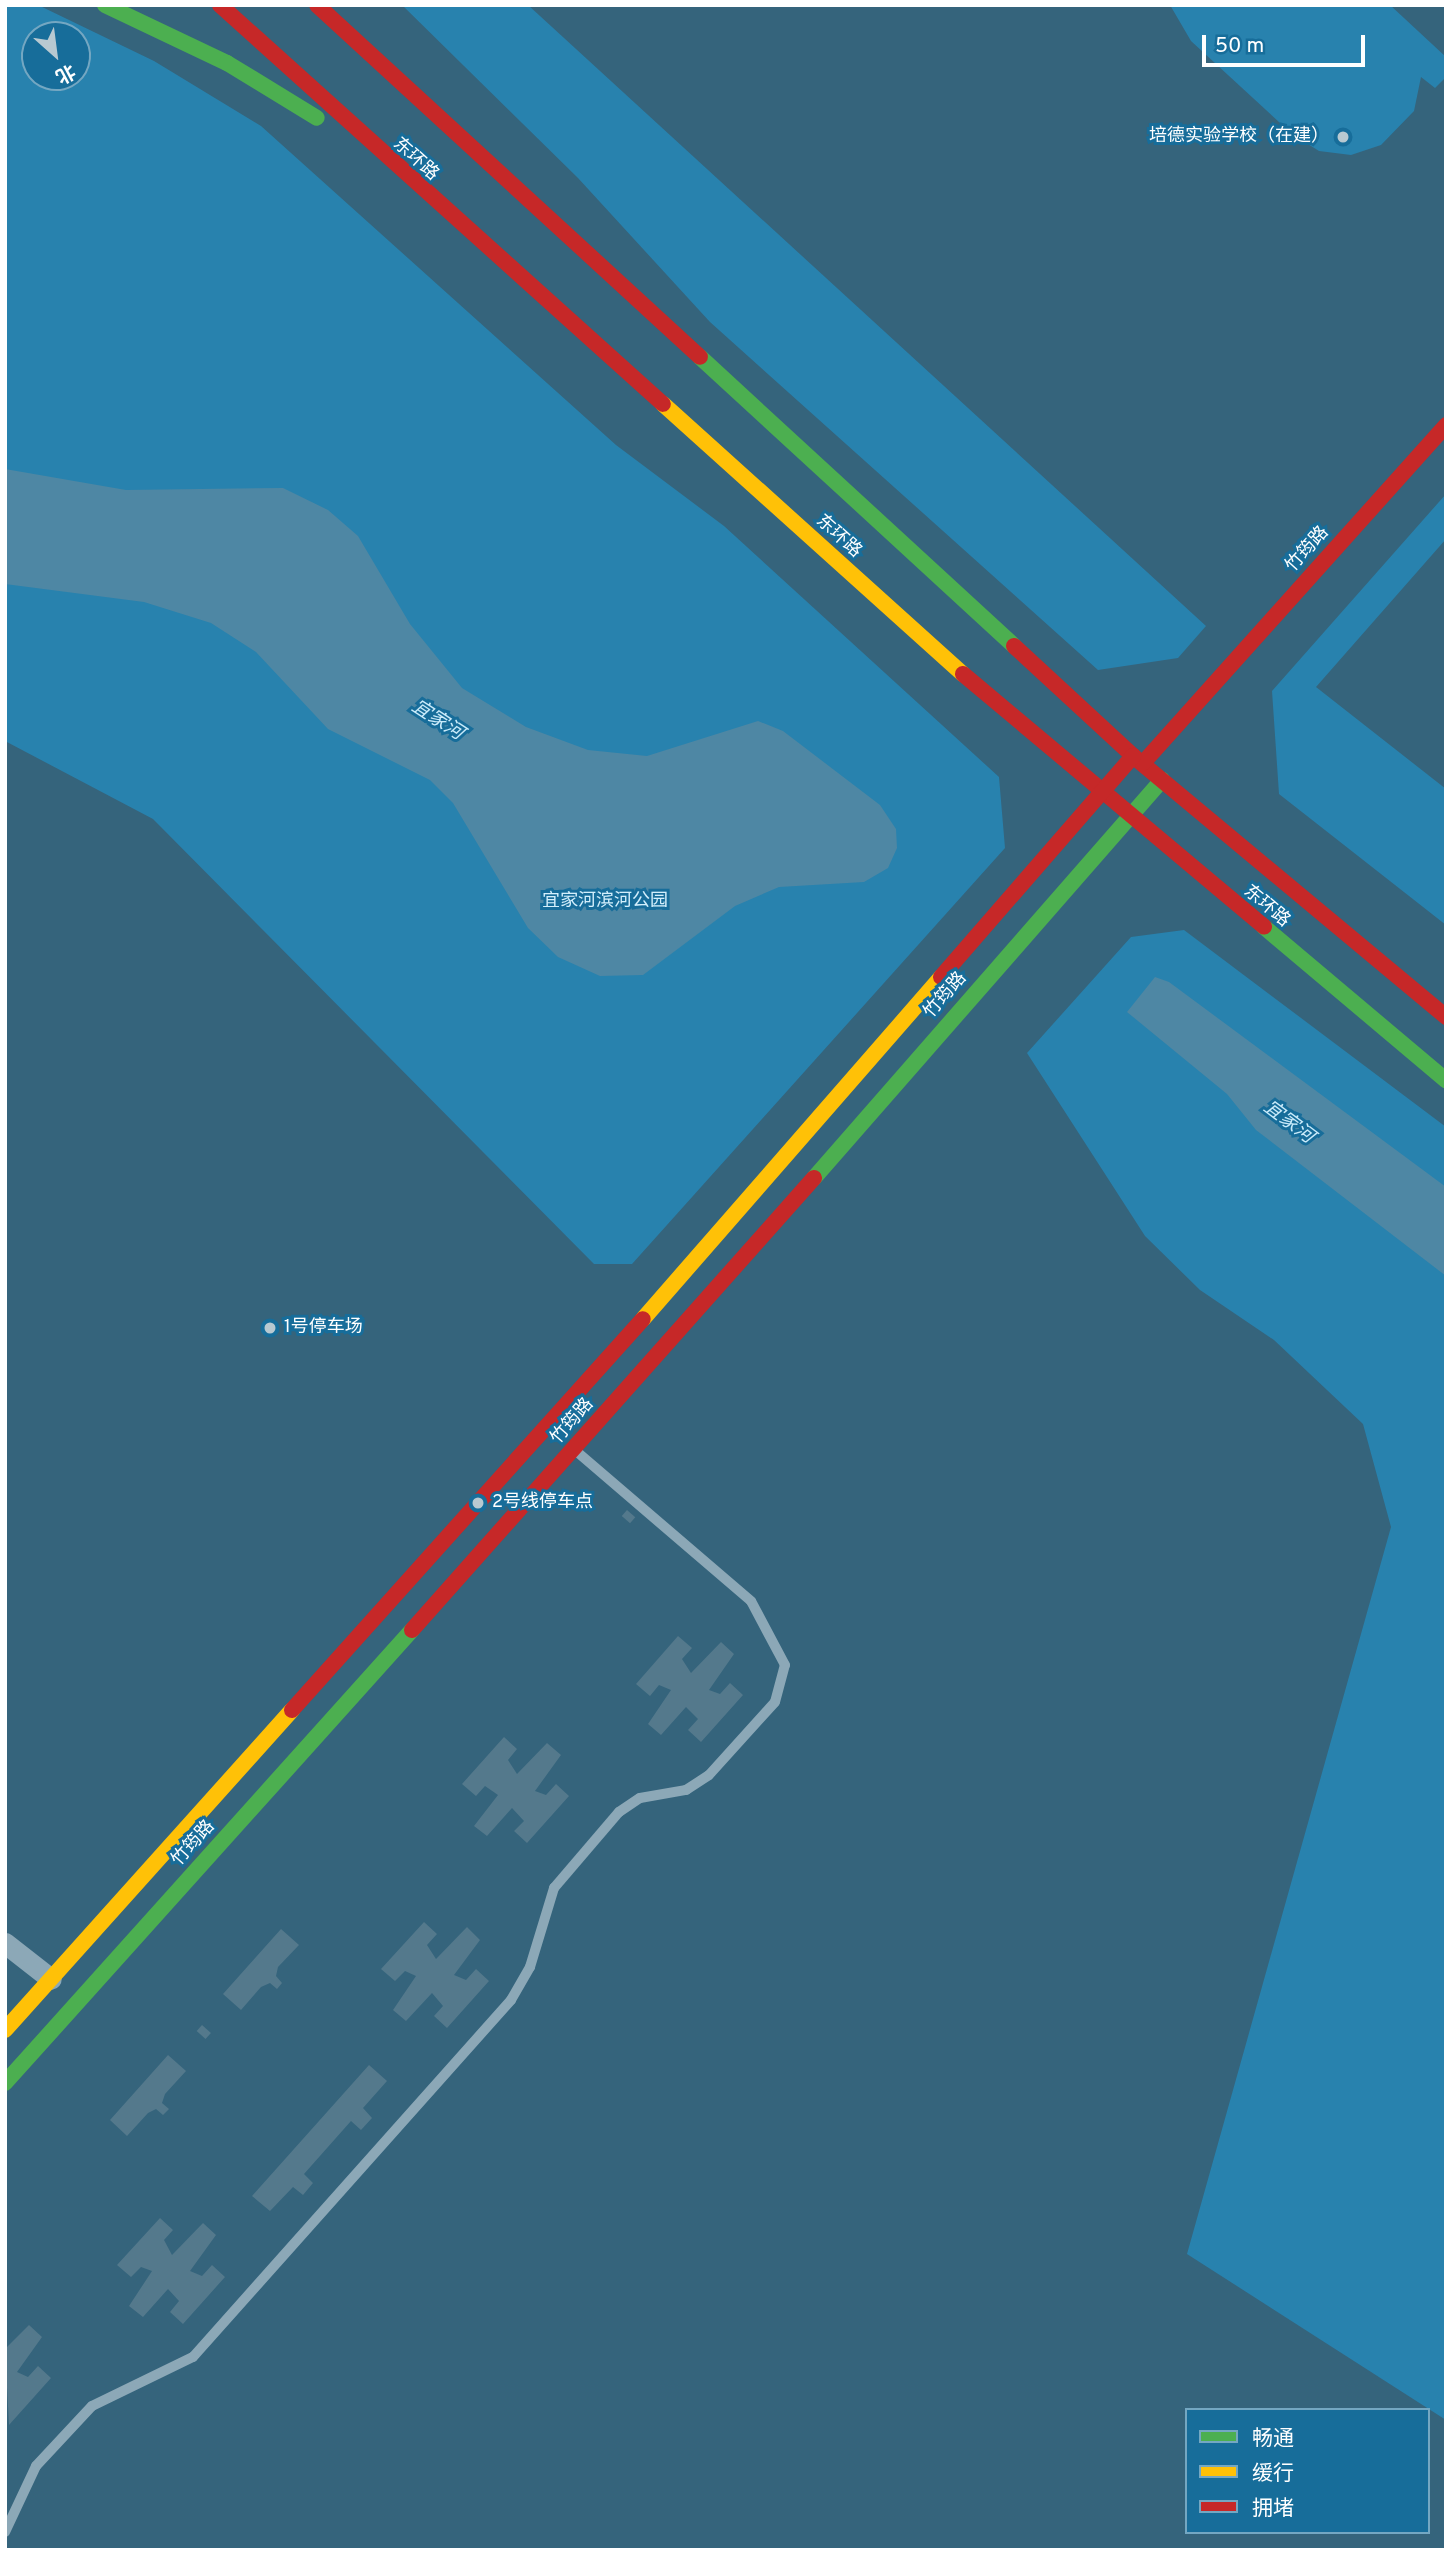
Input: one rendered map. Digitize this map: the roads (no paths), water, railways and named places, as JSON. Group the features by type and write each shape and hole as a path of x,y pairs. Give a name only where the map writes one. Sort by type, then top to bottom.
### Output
{"main road":[{"path":"105,5 227,63 383,158"},
{"name":"东环路","path":"220,5 383,158 1099,794 1446,1080"},
{"name":"东环路","path":"317,5 1138,760 1446,1017"},
{"path":"358,16 429,108"},
{"name":"竹筠路","path":"5,2030 646,1315 1099,794 1138,760 1446,425"},
{"name":"竹筠路","path":"5,2083 575,1450 1162,780"}],"street":[{"path":"5,1943 51,1979"}],"lane":[{"path":"5,2532 36,2466 92,2406 169,2372 201,2349 511,2000 530,1967 554,1888 619,1812 640,1798 685,1790 709,1775 775,1702 785,1665 751,1601 575,1450"}],"water":[{"name":"宜家河","path":"5,469 126,490 283,488 328,510 358,536 410,624 462,688 526,727 588,750 647,756 758,721 783,731 880,805 896,829 897,848 888,868 864,882 779,887 735,906 643,975 600,976 558,957 528,928 453,803 430,780 328,729 256,652 211,623 144,602 5,584"},
{"name":"宜家河","path":"1155,977 1169,982 1446,1187 1446,1276 1256,1130 1227,1094 1127,1012"}],"place":[{"name":"培德实验学校（在建）","path":"1343,137"},
{"name":"1号停车场","path":"270,1328"},
{"name":"2号线停车点","path":"478,1503"}],"park label":[{"name":"宜家河滨河公园","path":"605,902"}]}
